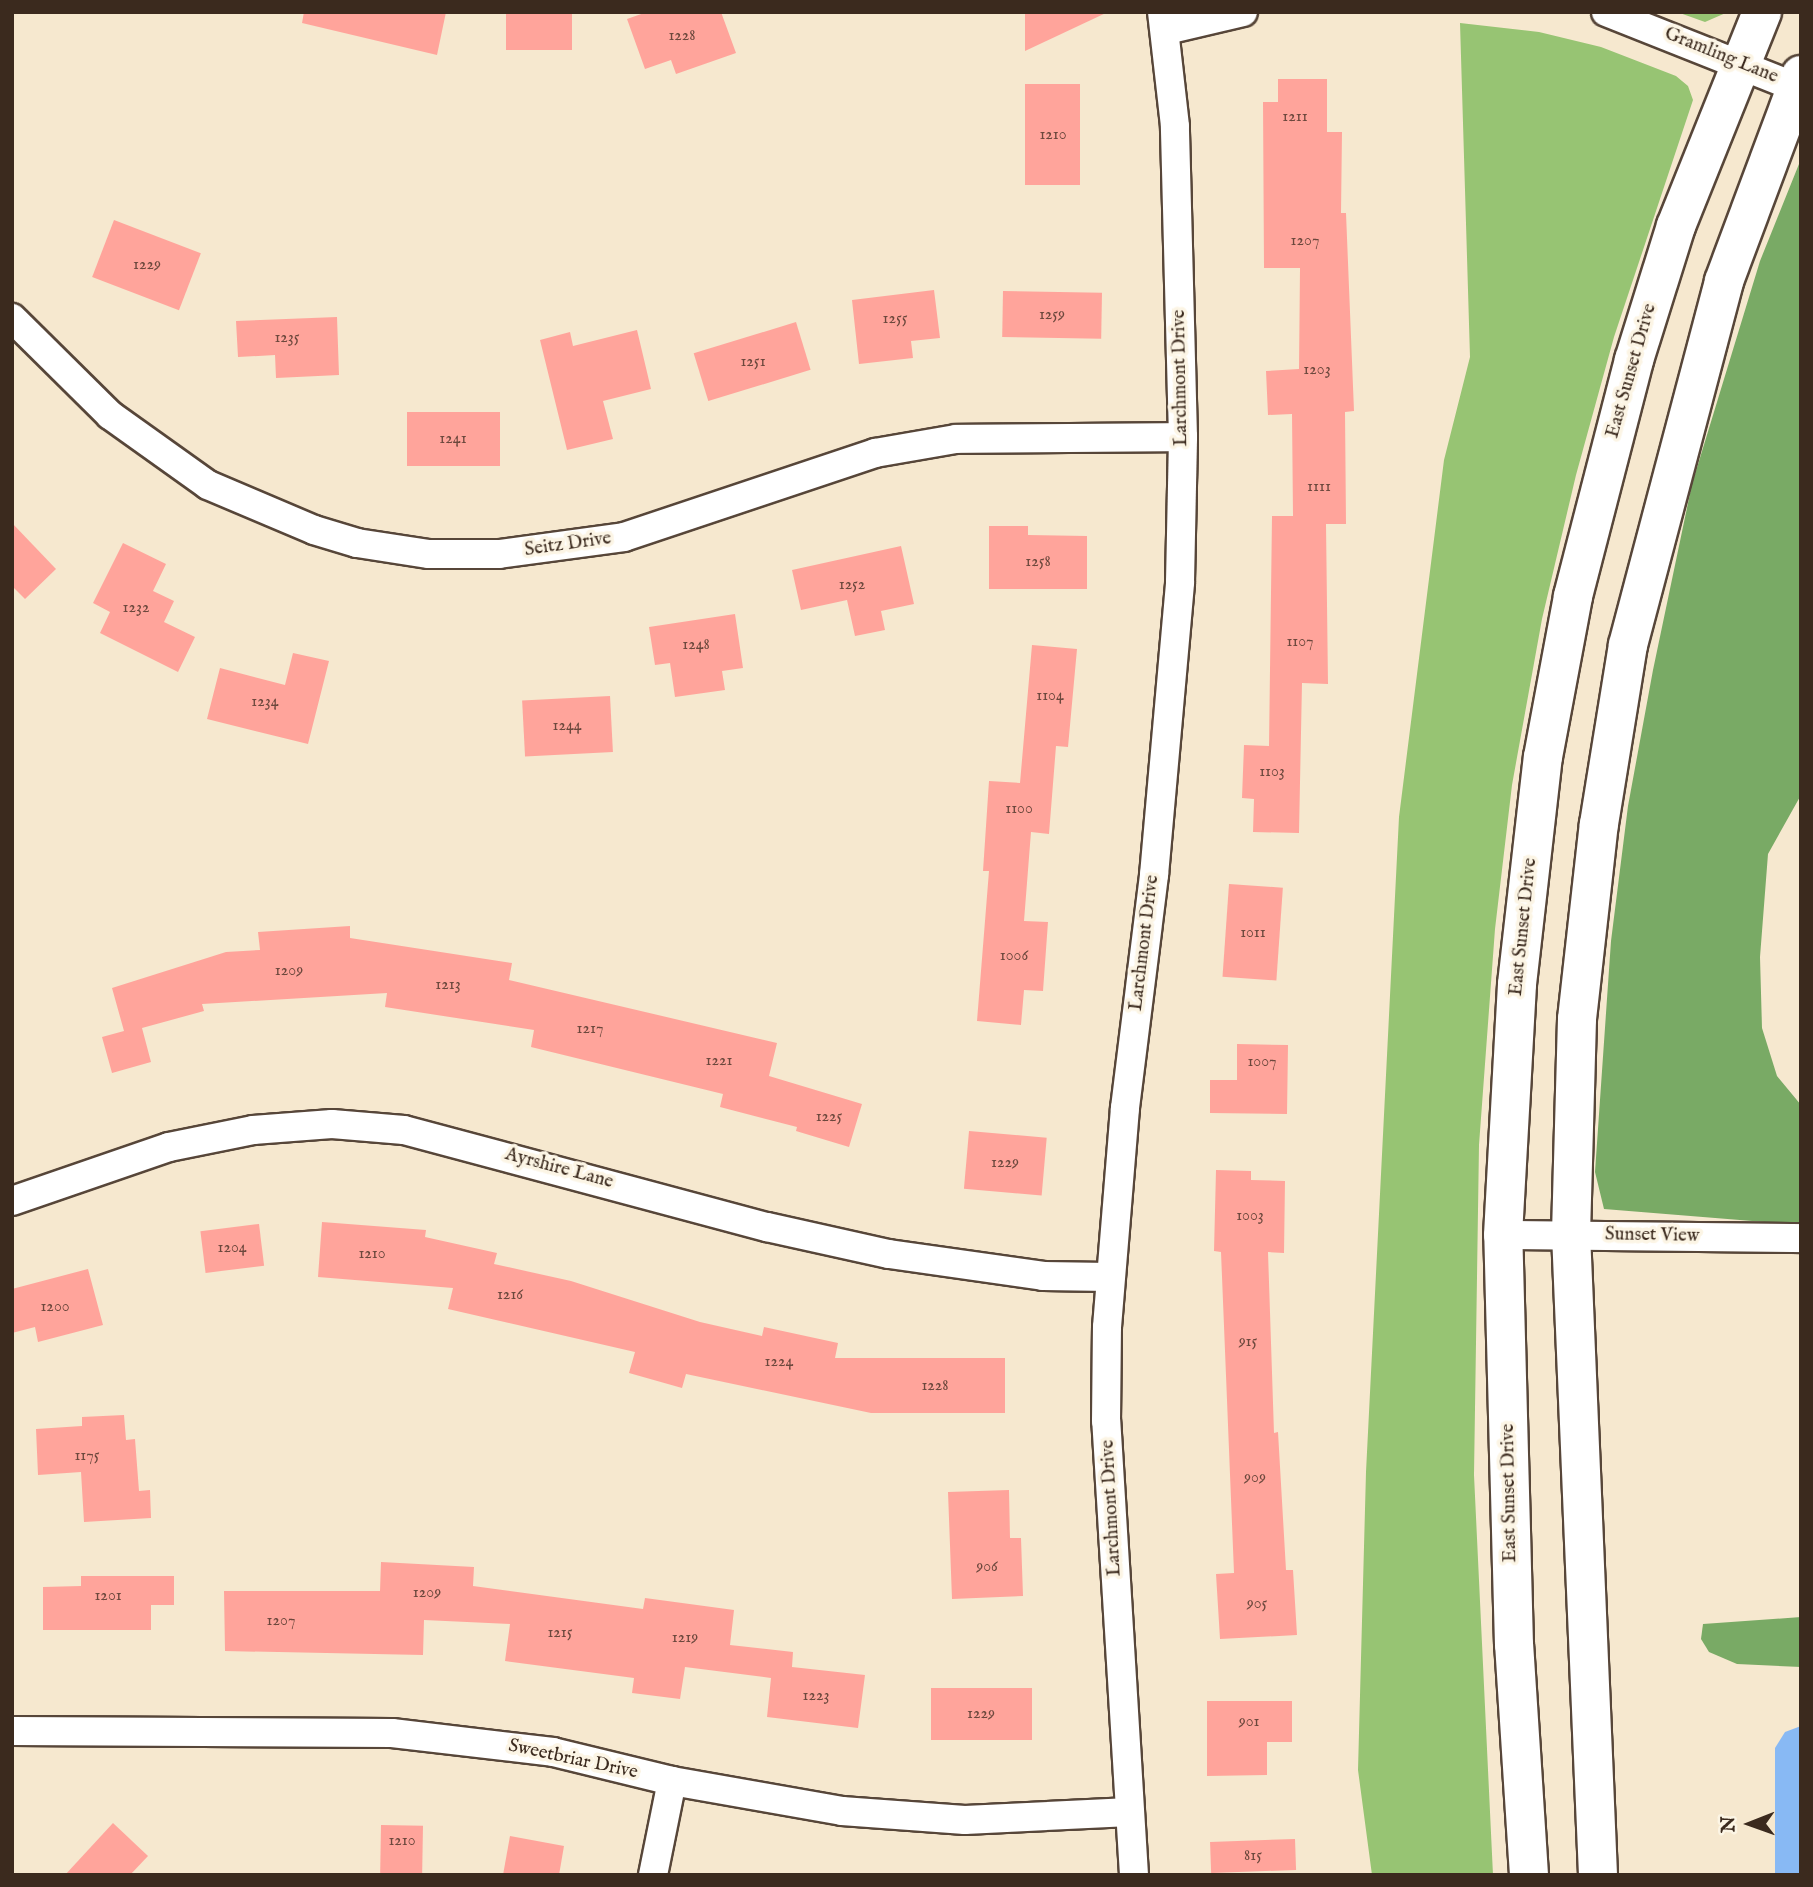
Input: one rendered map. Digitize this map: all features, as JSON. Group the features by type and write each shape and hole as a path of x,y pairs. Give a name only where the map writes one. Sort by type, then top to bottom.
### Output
{"main road":[{"name":"East Sunset Drive","path":"1529,1875 1514,1645 1503,1235 1519,971 1543,757 1573,596 1633,360 1676,226 1762,12"},
{"path":"1598,1875 1571,1234 1577,1019 1599,824 1628,645 1724,281 1798,81"}],"street":[{"path":"1164,21 1243,12"},
{"name":"Gramling Lane","path":"1606,12 1740,64 1798,81"},
{"name":"Larchmont Drive","path":"1134,1875 1106,1421 1109,1277 1173,687 1183,437 1175,126 1164,21"},
{"name":"Seitz Drive","path":"12,318 110,415 208,485 314,530 357,542 429,554 499,554 624,537 875,453 956,439 1183,437"},
{"name":"Ayrshire Lane","path":"12,1201 169,1147 253,1130 332,1124 417,1134 767,1227 889,1254 1043,1276 1109,1277"},
{"name":"Sunset View","path":"1503,1235 1801,1238"},
{"name":"Sweetbriar Drive","path":"12,1731 391,1733 553,1752 672,1781 778,1801 905,1817 1018,1819 1130,1812"},
{"path":"653,1875 672,1781"}],"green space":[{"path":"1677,12 1728,12 1705,22"},
{"path":"1460,23 1539,32 1601,47 1676,76 1688,86 1693,100 1614,337 1576,475 1542,619 1512,785 1495,929 1479,1145 1474,1475 1493,1875 1372,1875 1358,1770 1366,1472 1399,817 1444,460 1470,357"},
{"path":"1801,159 1801,795 1768,854 1760,957 1762,1028 1777,1076 1801,1105 1801,1225 1604,1209 1595,1172 1611,941 1628,806 1653,670 1692,484 1760,261"},
{"path":"1801,1617 1801,1667 1737,1664 1709,1652 1701,1639 1703,1624"}],"water":[{"path":"1801,1726 1801,1875 1775,1875 1775,1748 1785,1732"}],"building":[{"path":"304,12 446,12 437,55 302,23"},
{"path":"506,12 572,12 572,50 506,50"},
{"path":"647,12 721,12 736,53 676,74 671,60 645,69 627,19"},
{"path":"1025,12 1108,12 1025,51"},
{"path":"1278,79 1327,79 1327,132 1342,132 1341,213 1346,213 1354,411 1345,412 1346,524 1326,524 1328,684 1302,683 1299,833 1253,832 1254,799 1242,798 1244,745 1269,746 1272,516 1293,516 1292,414 1268,415 1266,371 1299,369 1300,268 1264,268 1263,102 1278,102"},
{"path":"1025,84 1080,84 1080,185 1025,185"},
{"path":"114,220 201,253 179,310 92,277"},
{"path":"934,290 940,338 911,341 913,358 859,364 852,300"},
{"path":"1003,291 1102,293 1101,339 1002,337"},
{"path":"337,317 339,375 276,378 275,355 238,357 236,321"},
{"path":"796,322 811,370 708,401 694,353"},
{"path":"637,330 651,389 603,401 613,439 567,450 540,340 570,332 573,346"},
{"path":"407,412 500,412 500,466 407,466"},
{"path":"12,523 56,569 25,599 12,586"},
{"path":"989,526 1028,526 1028,535 1087,536 1087,589 989,589"},
{"path":"123,543 166,564 153,591 174,601 164,622 195,637 178,672 100,633 110,612 93,603"},
{"path":"901,546 914,604 881,611 885,630 855,636 847,600 801,610 792,570"},
{"path":"735,614 743,668 722,671 725,690 675,697 670,663 655,665 649,627"},
{"path":"1032,645 1077,649 1068,747 1056,746 1049,834 1031,832 1024,921 1048,922 1043,991 1024,990 1021,1025 977,1021 989,871 983,871 989,781 1020,783"},
{"path":"293,653 329,661 308,744 207,719 220,668 285,685"},
{"path":"610,696 613,752 525,757 522,701"},
{"path":"1229,884 1283,888 1276,981 1223,977"},
{"path":"350,926 350,938 512,963 509,980 777,1043 769,1076 862,1104 849,1147 796,1131 797,1127 720,1107 723,1094 531,1047 534,1030 385,1007 387,993 202,1004 204,1011 142,1028 151,1062 112,1073 102,1037 124,1031 112,988 226,952 260,950 258,932"},
{"path":"1237,1044 1288,1045 1287,1114 1210,1113 1210,1080 1237,1080"},
{"path":"969,1131 1047,1138 1042,1196 964,1189"},
{"path":"1216,1170 1251,1171 1251,1180 1285,1181 1284,1253 1268,1252 1274,1433 1278,1432 1286,1570 1293,1570 1297,1635 1220,1639 1216,1574 1234,1573 1221,1252 1214,1251"},
{"path":"322,1222 426,1230 425,1237 497,1253 494,1264 571,1281 700,1322 762,1336 764,1327 838,1343 835,1358 1005,1358 1005,1413 871,1413 686,1374 682,1388 629,1373 635,1352 448,1309 453,1288 318,1277"},
{"path":"259,1224 264,1266 206,1273 200,1231"},
{"path":"88,1269 103,1325 38,1342 35,1327 12,1333 12,1289"},
{"path":"124,1415 126,1440 135,1439 139,1491 150,1490 151,1518 84,1522 81,1472 38,1475 36,1429 82,1426 82,1417"},
{"path":"1009,1490 1010,1538 1021,1538 1023,1596 952,1599 948,1492"},
{"path":"381,1562 474,1567 473,1586 643,1609 645,1598 734,1610 730,1645 793,1652 792,1667 865,1675 858,1728 767,1717 771,1678 685,1667 680,1699 632,1693 634,1678 505,1661 510,1624 424,1620 423,1655 225,1651 224,1591 380,1591"},
{"path":"81,1576 174,1576 174,1605 151,1605 151,1630 43,1630 43,1587 81,1586"},
{"path":"931,1688 1032,1688 1032,1740 931,1740"},
{"path":"1207,1701 1292,1701 1292,1742 1267,1742 1267,1775 1207,1776"},
{"path":"113,1823 148,1856 130,1875 65,1875"},
{"path":"381,1825 423,1826 422,1875 380,1875"},
{"path":"510,1836 564,1846 559,1875 503,1875"},
{"path":"1295,1839 1296,1870 1211,1873 1210,1842"}]}
